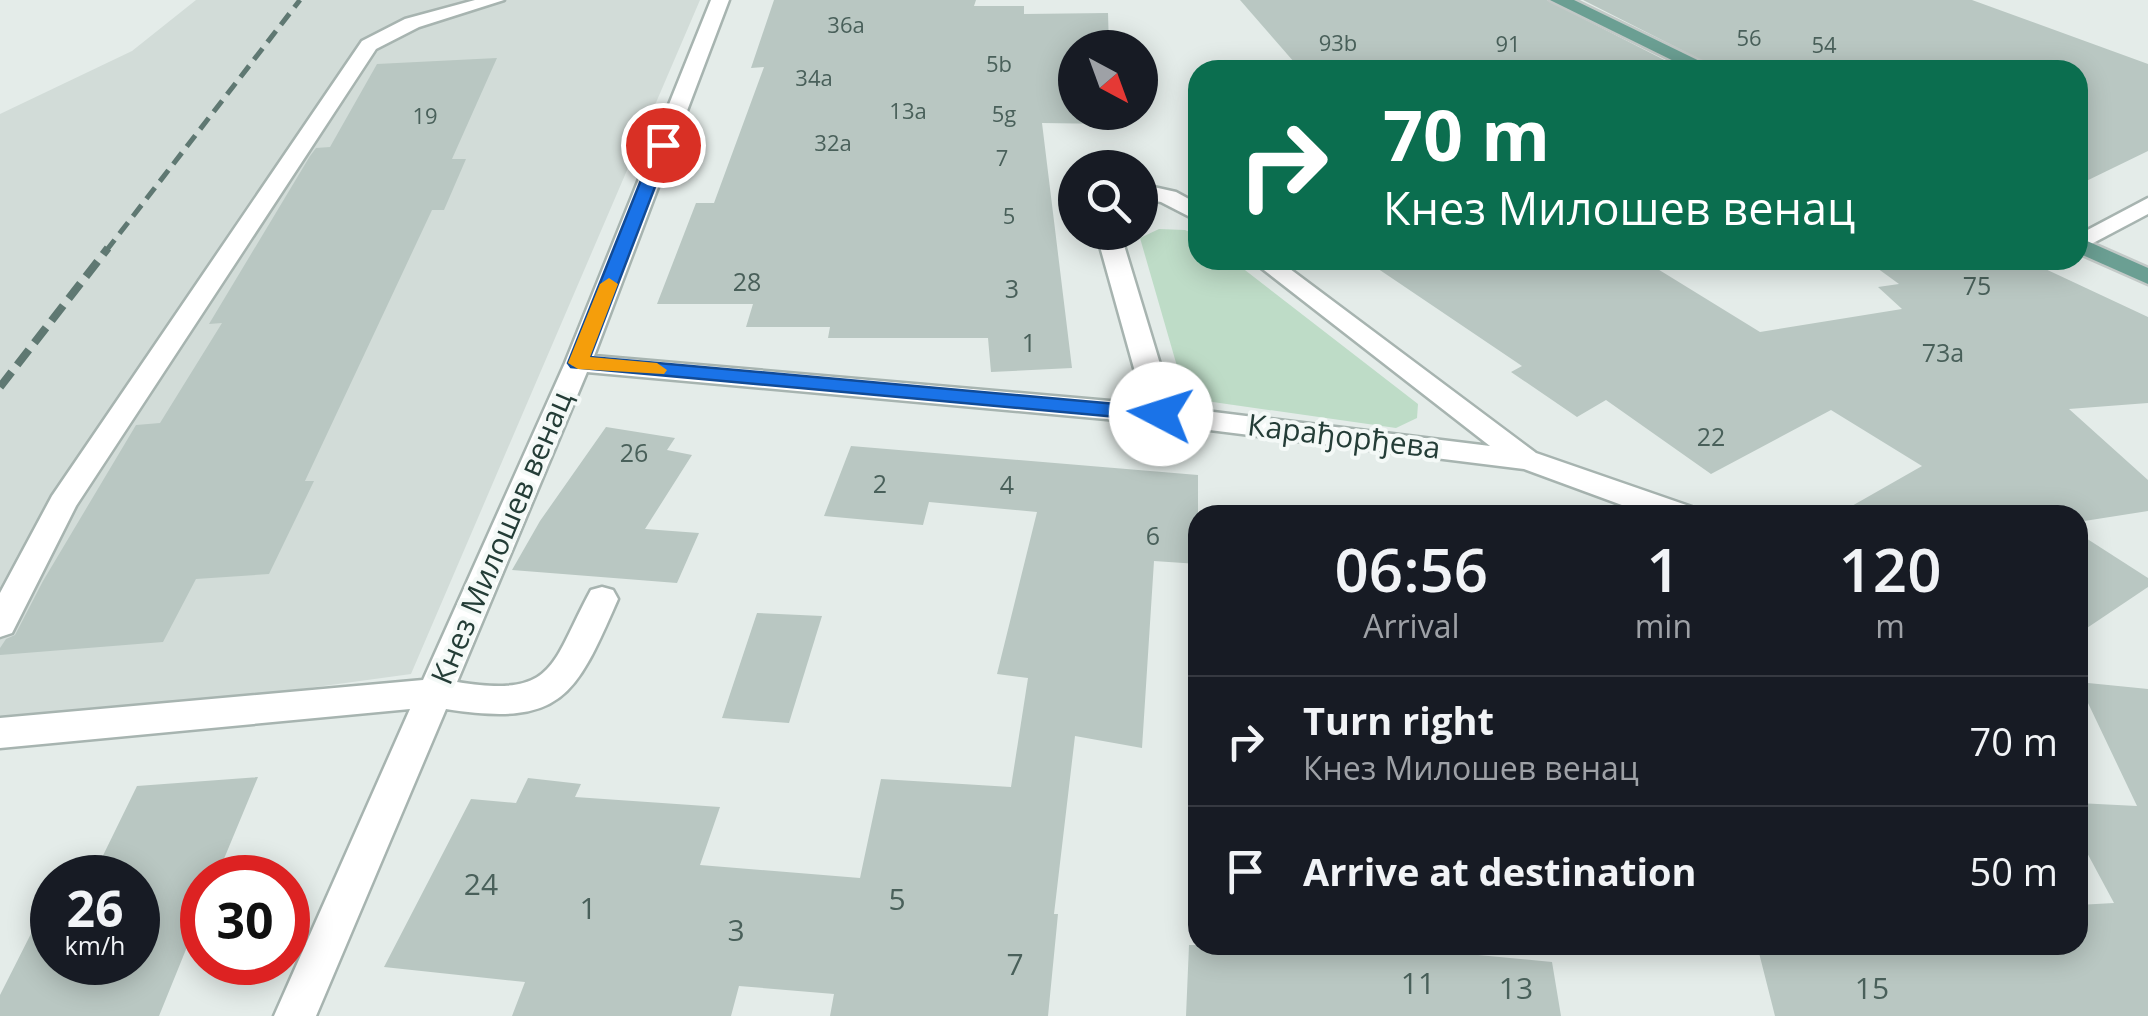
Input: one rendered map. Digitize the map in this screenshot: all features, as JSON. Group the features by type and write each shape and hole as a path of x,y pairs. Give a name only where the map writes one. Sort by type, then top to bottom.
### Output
{"main road":[{"path":"1563,1 1687,60"},
{"path":"2088,249 2148,277"}],"street":[{"path":"0,624 63,503 368,45 412,24 495,0"},
{"name":"Кнез Милошев венац","path":"295,1016 578,363 720,0"},
{"path":"1158,195 1188,208"},
{"path":"2088,238 2148,205"},
{"path":"1113,250 1161,414"},
{"name":"Карађорђева","path":"1276,270 1527,460"},
{"name":"Карађорђева","path":"578,363 1161,414 1527,460 1652,505"},
{"path":"0,733 435,693 499,703 540,692 563,676 602,599"}],"shaded area":[{"path":"196,0 700,0 411,674 0,730 0,114 132,51"}],"green space":[{"path":"1159,229 1188,231 1188,270 1245,270 1418,404 1417,418 1396,428 1199,400 1183,387 1143,250 1158,250"}],"building":[{"path":"774,0 976,0 974,6 1024,6 1024,14 1108,13 1108,30 1058,30 1058,123 1042,123 1072,368 991,372 988,338 828,338 830,327 746,327 753,304 657,304 696,203 714,203 764,67 751,68"},
{"path":"1240,0 1547,0 1664,60 1292,60"},
{"path":"1583,0 1972,0 2148,64 2148,151 2088,180 2088,60 1701,60"},
{"path":"497,58 452,159 466,159 444,210 432,210 305,481 314,481 269,574 196,579 163,642 0,655 0,648 15,635 136,425 160,423 222,323 209,324 310,156 316,148 330,147 377,64"},
{"path":"1380,270 1659,270 1760,332 1902,309 1878,287 1899,284 1880,270 2047,270 2148,317 2148,403 2069,409 2148,480 2148,511 2088,520 2088,505 1854,505 1922,466 1831,410 1711,474 1606,400 1577,417 1511,372 1522,366"},
{"path":"606,427 675,438 667,450 692,455 645,529 699,533 677,583 512,570 540,521"},
{"path":"851,446 1198,475 1198,505 1188,505 1188,563 1154,561 1142,748 1075,736 1054,914 1058,914 1048,1016 830,1016 834,994 739,986 731,1016 512,1016 525,982 384,967 471,799 516,803 528,778 581,784 575,797 720,807 700,865 860,878 881,779 1011,787 1028,678 997,674 1037,512 929,502 923,525 824,516"},
{"path":"2088,539 2148,578 2148,587 2088,627"},
{"path":"757,613 822,616 789,723 722,718"},
{"path":"2088,683 2148,689 2148,1016 1775,1016 1760,955 2088,955 2088,904 2114,903 2088,855 2088,804 2137,806 2088,703"},
{"path":"258,777 226,855 180,855 180,964 159,1016 0,1016 0,995 30,936 30,985 160,985 160,855 103,855 137,786"},
{"path":"1189,955 1478,955 1552,962 1561,1016 1186,1016"}],"railway":[{"path":"106,251 300,0"},
{"path":"0,387 108,248"}],"slow traffic":[{"path":"609,284 578,363 657,370"}],"route":[{"path":"663,145 578,363 1161,414"}]}
